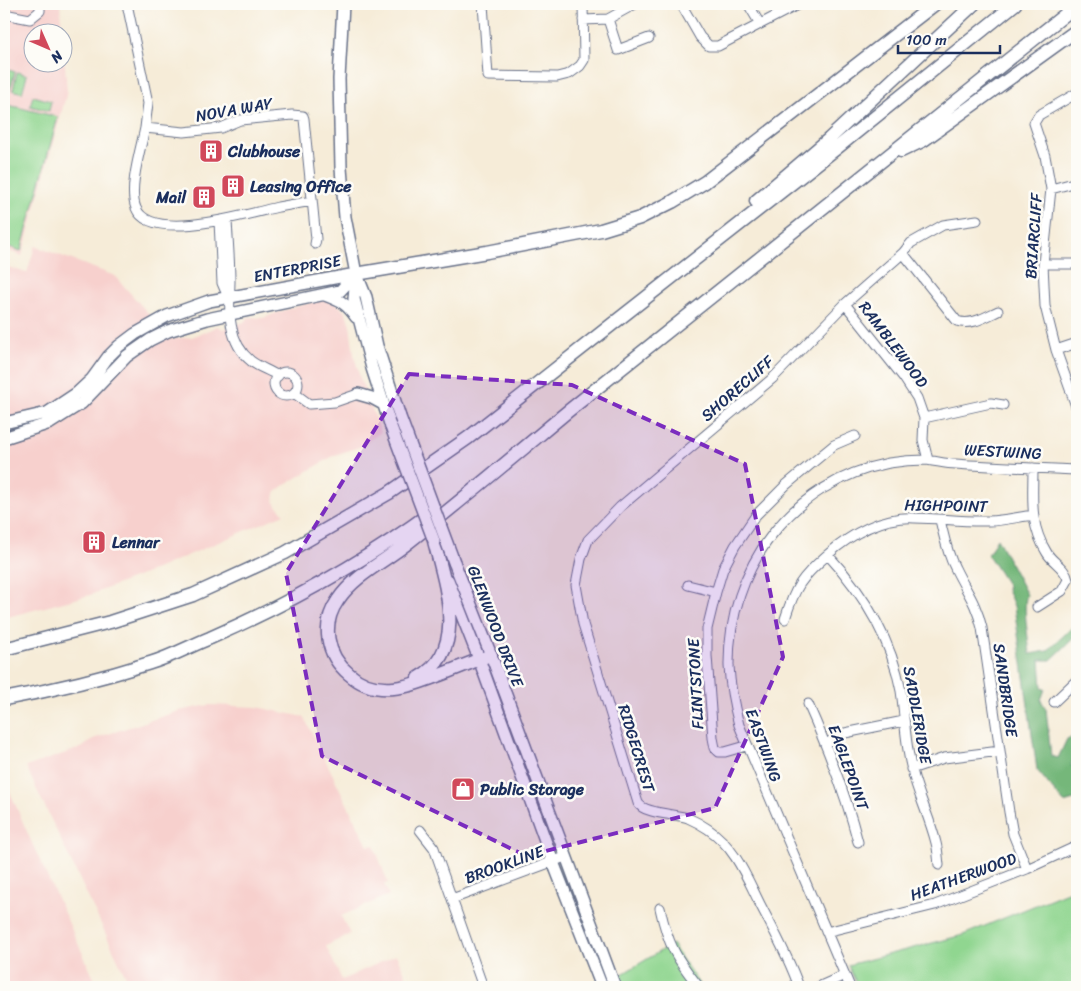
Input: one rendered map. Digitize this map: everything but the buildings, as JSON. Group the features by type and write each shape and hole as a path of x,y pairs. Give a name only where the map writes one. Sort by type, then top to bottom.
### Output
{"highway":[{"path":"356,274 578,236 640,218 672,202 705,182 935,4"},
{"path":"610,326 829,139 974,4"},
{"path":"4,649 110,622 193,595 285,553 389,493 468,438 838,147 1015,4"},
{"path":"485,657 410,686 395,688 370,687 346,673 335,659 329,647 327,632 331,612 350,585 404,546 567,412 1077,5"},
{"path":"878,162 924,140 1077,30"},
{"path":"4,699 46,692 152,663 244,623 298,596 398,537 567,412"},
{"path":"395,688 430,671 445,650 449,636 447,568 434,541"}],"main road":[{"path":"343,4 339,79 341,168 345,217 356,274 354,300 358,321 383,404 434,541"},
{"name":"ENTERPRISE","path":"4,438 50,423 82,403 127,356 150,340 168,331 230,314 340,291 356,274"},
{"name":"ENTERPRISE","path":"4,422 47,414 77,392 92,378 108,357 135,334 167,316 209,301 356,274"},
{"name":"GLENWOOD DRIVE","path":"356,274 366,296 378,346 447,568 485,657 615,987"},
{"path":"325,295 342,301 348,306 358,321"},
{"path":"374,376 358,394 383,404"},
{"name":"GLENWOOD DRIVE","path":"485,657 553,862 602,987"}],"street":[{"path":"4,14 30,20 40,11 40,4"},
{"path":"128,4 148,103 145,128 135,173 135,208 140,215 148,220 166,224 189,225 223,221 312,201"},
{"path":"484,4 488,76 557,77 569,74 580,66 584,60 582,4"},
{"path":"583,20 608,19 635,4"},
{"path":"681,4 700,37 709,46 718,46 799,4"},
{"path":"748,4 760,24"},
{"path":"608,19 618,50 649,38"},
{"name":"BRIARCLIFF","path":"1077,93 1039,115 1034,123 1045,156 1051,188 1043,264 1045,306 1056,350 1077,409"},
{"name":"NOVA WAY","path":"145,128 184,132 221,128 240,120 292,115 303,116 315,244"},
{"path":"1051,188 1077,182"},
{"name":"SHORECLIFF","path":"583,624 576,585 581,559 588,540 620,507 773,378 845,304 911,243 943,225 977,220"},
{"path":"223,221 222,282 228,298 233,333 239,349 251,361 278,376"},
{"path":"902,253 957,321 971,322 998,311"},
{"path":"1043,264 1077,264"},
{"name":"RAMBLEWOOD","path":"845,304 904,378 917,398 924,418 923,440 928,460"},
{"path":"1056,350 1077,343"},
{"path":"287,372 293,374 298,379 296,390 286,396 277,391 275,381 278,376 287,372"},
{"path":"296,390 312,399 314,403 335,402 358,394"},
{"path":"924,418 991,402 1003,405"},
{"name":"FLINTSTONE","path":"746,746 719,752 713,738 707,647 708,629 716,592 724,569 735,546 756,515 786,485 829,450 855,436"},
{"name":"WESTWING","path":"928,460 953,464 1077,470"},
{"name":"EASTWING","path":"850,987 739,726 733,703 729,666 731,640 740,597 748,575 770,537 783,521 806,500 833,482 871,467 906,461 928,460"},
{"path":"1033,468 1033,515 1041,543 1049,556 1065,571 1068,580 1062,591 1037,607"},
{"name":"HIGHPOINT","path":"785,619 796,588 810,571 847,539 864,529 887,521 913,517 989,522 1033,515"},
{"name":"SANDBRIDGE","path":"940,520 947,549 978,611 1013,834 1026,869"},
{"name":"SADDLERIDGE","path":"828,555 862,595 883,634 893,659 901,691 911,769 936,843 939,866"},
{"path":"688,585 716,592"},
{"name":"RIDGECREST","path":"583,624 638,803 643,808 677,815 694,821 709,830 728,846 742,868 782,946 799,987"},
{"path":"1054,702 1077,680"},
{"name":"EAGLEPOINT","path":"808,704 826,744 850,812 858,842"},
{"path":"826,744 845,733 904,721"},
{"path":"911,769 944,758 1000,750"},
{"name":"BROOKLINE","path":"420,830 434,848 483,987"},
{"name":"HEATHERWOOD","path":"826,932 935,906 1077,846"},
{"name":"BROOKLINE","path":"452,899 565,858"},
{"path":"660,908 665,933 673,951 699,987"},
{"path":"818,987 845,975"}],"highlighted area":[{"path":"409,374 572,385 745,464 783,657 715,808 526,856 322,756 286,573"}],"shaded area":[{"path":"4,4 60,4 61,22 22,22 22,72 65,72 67,92 22,256 4,249"},
{"path":"35,246 115,276 171,339 192,337 217,326 223,329 244,322 249,317 263,318 324,299 336,303 346,313 360,378 381,432 362,446 335,455 275,493 274,502 284,514 147,573 90,595 4,618 4,266 27,273"},
{"path":"209,705 257,707 304,717 368,846 374,845 388,883 384,884 389,895 341,916 350,934 326,946 342,980 396,955 412,987 131,987 26,767 83,747 93,739 179,711"},
{"path":"4,778 31,841 98,987 4,987"}],"green space":[{"path":"6,69 15,72 10,90 4,88"},
{"path":"17,72 27,75 22,93 13,90"},
{"path":"33,96 51,101 49,111 30,106"},
{"path":"4,104 58,117 21,251 4,245"},
{"path":"997,538 1027,595 1025,615 1030,654 1047,651 1077,623 1077,635 1051,660 1040,660 1042,688 1045,689 1041,700 1046,709 1051,756 1058,758 1067,739 1077,734 1077,752 1071,765 1077,768 1077,799 1064,803 1037,770 1014,606 1007,589 1008,586 988,555"},
{"path":"1077,888 1077,987 858,987 848,965 963,935"},
{"path":"672,944 701,987 623,987 619,976"}],"place":[{"name":"Clubhouse","path":"211,151"},
{"name":"Leasing Office","path":"233,186"},
{"name":"Mail","path":"204,197"},
{"name":"Lennar","path":"94,542"},
{"name":"Public Storage","path":"463,789"}]}
